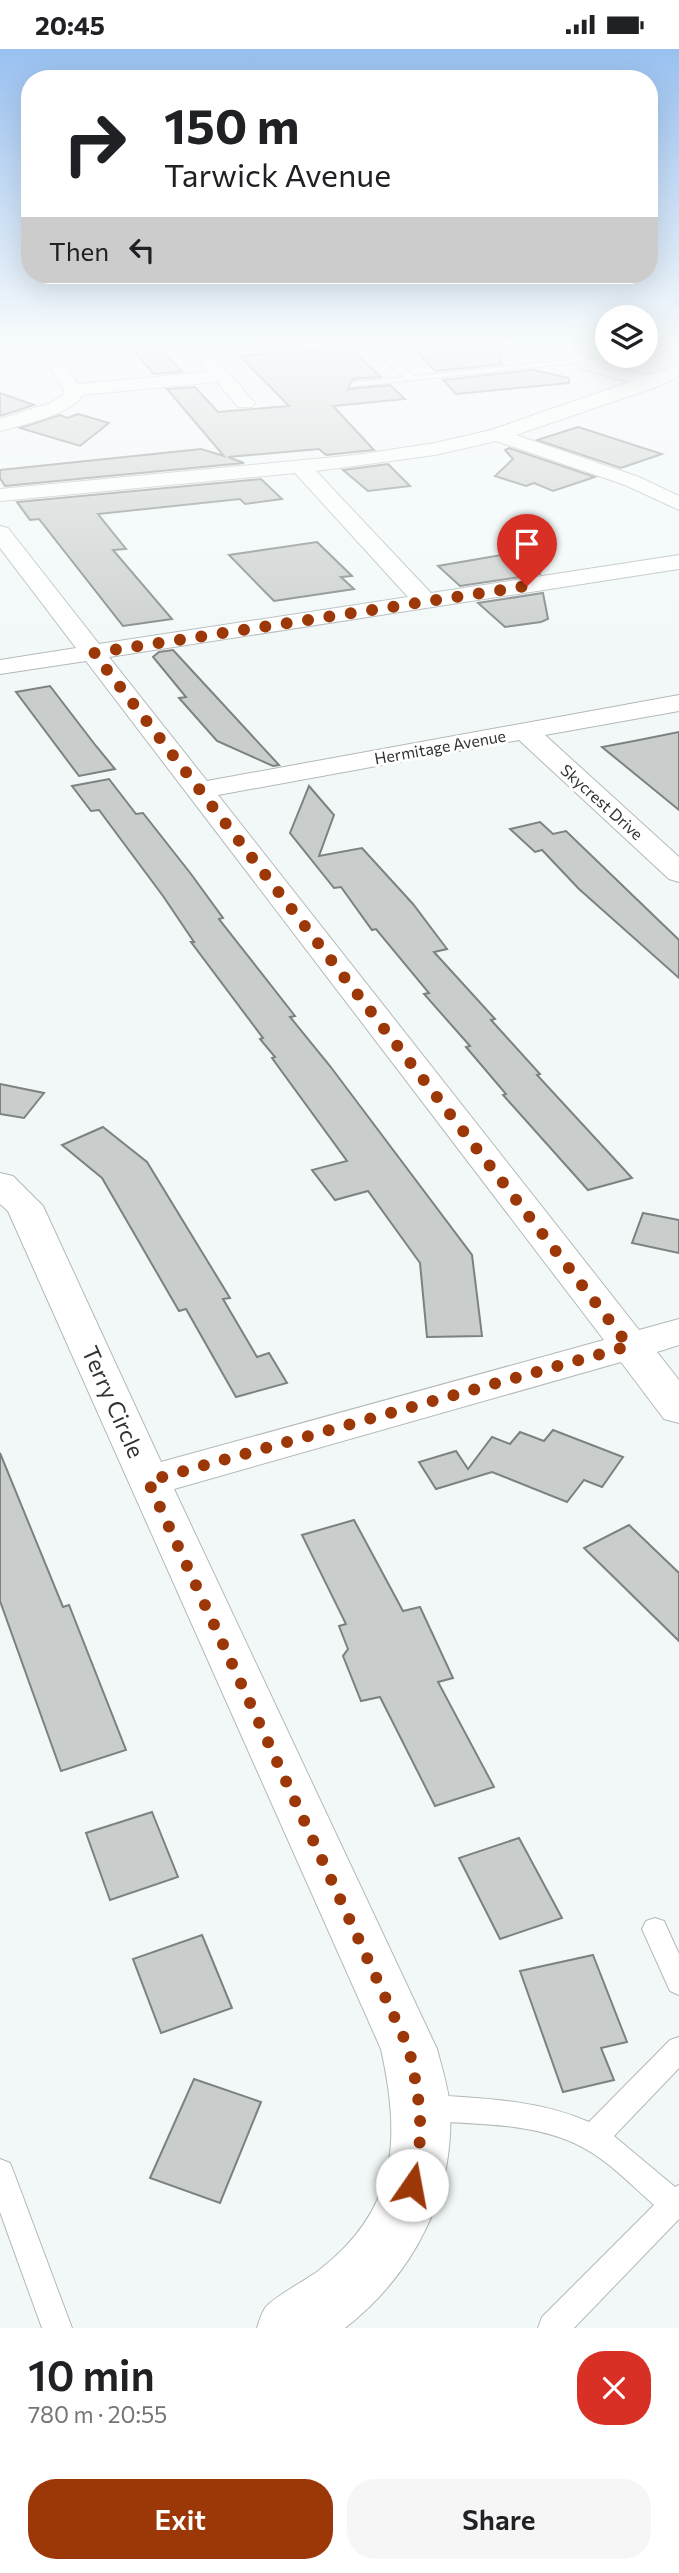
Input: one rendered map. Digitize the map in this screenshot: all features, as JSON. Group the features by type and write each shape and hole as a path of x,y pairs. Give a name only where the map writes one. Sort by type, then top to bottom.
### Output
{"street":[{"path":"0,495 401,454"},
{"path":"554,454 621,477 679,504"},
{"path":"300,466 426,602"},
{"path":"0,533 679,1409"},
{"path":"0,667 679,562"},
{"name":"Hermitage Avenue","path":"201,790 679,703"},
{"name":"Skycrest Drive","path":"525,731 679,873"},
{"name":"Terry Circle","path":"0,1184 24,1206 409,2049 422,2108 419,2159 405,2211 384,2250 355,2282 330,2303 288,2328"},
{"path":"148,1481 679,1332"}],"lane":[{"path":"655,1929 679,1983"},
{"path":"593,2138 679,2049"},
{"path":"422,2108 517,2117 556,2125 593,2138 676,2201 553,2328"},
{"path":"0,2173 57,2328"}],"building":[{"path":"150,454 224,456 223,454 258,454 228,457 244,463 5,486 0,478 0,470"},
{"path":"509,454 528,454 595,477 553,491 534,483 526,486 495,476 513,459"},
{"path":"580,454 661,454 621,468"},
{"path":"388,464 410,486 368,491 343,470"},
{"path":"261,479 282,499 245,504 240,499 98,514 126,549 113,550 172,619 123,626 39,519 30,520 17,502"},
{"path":"317,542 352,576 341,577 354,589 274,601 229,555"},
{"path":"536,549 540,574 460,586 438,566"},
{"path":"543,593 548,619 541,622 505,627 478,603"},
{"path":"173,650 279,765 273,766 217,741 179,698 186,697 153,657 159,652"},
{"path":"50,686 115,769 79,776 16,692"},
{"path":"679,732 679,810 602,747 634,741"},
{"path":"109,779 136,814 143,813 191,874 223,918 219,919 295,1016 290,1017 472,1255 482,1336 427,1337 420,1263 368,1191 335,1200 312,1170 347,1161 272,1058 275,1057 260,1039 263,1038 191,942 194,942 163,896 99,810 91,811 72,786"},
{"path":"309,786 334,815 319,856 362,848 413,904 447,949 434,952 495,1019 491,1020 540,1074 537,1075 632,1178 588,1190 503,1095 506,1094 466,1047 470,1046 424,994 429,993 376,929 372,930 341,887 334,888 290,833"},
{"path":"540,822 553,834 566,831 679,940 679,978 579,889 542,850 535,852 510,829"},
{"path":"0,1084 44,1093 24,1118 0,1114"},
{"path":"103,1127 147,1162 230,1298 223,1299 257,1357 269,1353 287,1383 236,1397 186,1309 179,1311 102,1178 62,1145"},
{"path":"643,1213 679,1220 679,1253 632,1243"},
{"path":"553,1430 623,1457 602,1487 584,1480 567,1502 492,1472 436,1489 419,1462 456,1451 468,1469 492,1437 510,1444 520,1432 544,1441"},
{"path":"0,1453 63,1607 69,1605 126,1750 61,1771 0,1601"},
{"path":"354,1520 403,1611 420,1607 453,1678 438,1682 494,1787 435,1806 380,1697 361,1701 343,1656 348,1649 339,1626 346,1624 302,1535"},
{"path":"629,1525 679,1573 679,1641 584,1548"},
{"path":"152,1812 178,1877 110,1900 86,1833"},
{"path":"519,1838 562,1918 500,1939 459,1858"},
{"path":"202,1935 232,2008 161,2033 133,1959"},
{"path":"593,1955 627,2042 601,2048 614,2080 563,2092 520,1971"},
{"path":"194,2079 261,2102 220,2203 150,2178"}],"route":[{"path":"412,2185 419,2159 422,2108 409,2049 148,1481 629,1346 94,653 527,586"}]}
